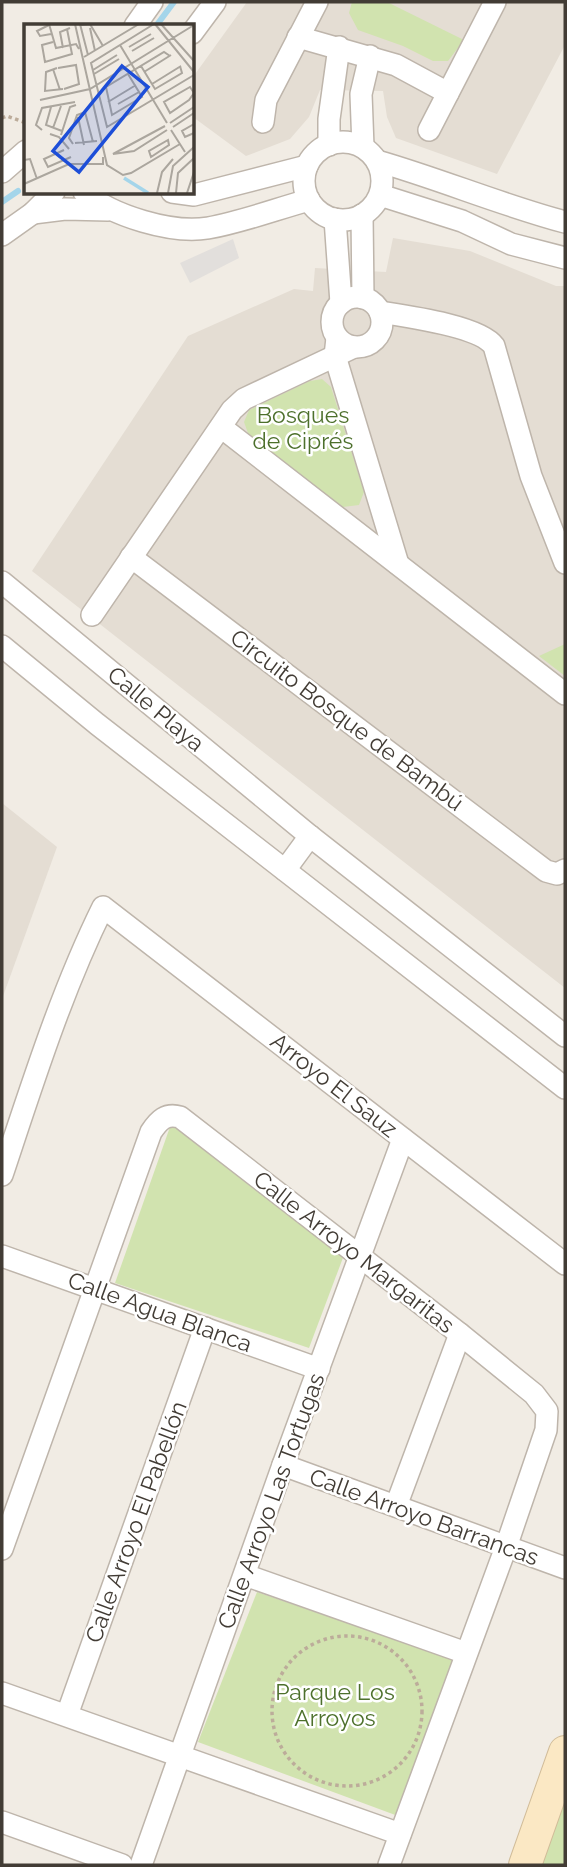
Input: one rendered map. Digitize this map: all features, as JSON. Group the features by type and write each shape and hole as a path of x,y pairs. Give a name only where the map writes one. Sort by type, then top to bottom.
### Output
{"street":[{"path":"136,24 152,2"},
{"path":"194,30 215,2"},
{"path":"263,122 267,100 317,2"},
{"path":"429,130 495,2"},
{"path":"298,37 396,65 448,93"},
{"path":"329,145 329,119 339,47"},
{"path":"370,56 361,94 370,154 382,183 380,195 376,203 354,219 324,216 309,200 304,178 307,166 320,150 340,143 370,154 424,175 520,210 565,222"},
{"path":"2,172 24,153"},
{"path":"186,194 194,195 307,166"},
{"path":"2,236 33,213 52,194"},
{"path":"87,194 114,211"},
{"path":"177,228 178,194"},
{"path":"380,195 463,221 510,244 565,258"},
{"path":"33,213 65,209 114,211 177,228 207,228 309,200"},
{"path":"92,615 232,410 244,399 342,347 370,344 375,313 362,215"},
{"path":"335,219 341,303"},
{"path":"398,564 342,347 332,323 336,309 348,299 394,322 411,317 486,337 494,346 531,476 565,563"},
{"path":"221,427 565,694"},
{"name":"Circuito Bosque de Bambú","path":"131,558 546,871 557,874 565,870"},
{"name":"Calle Playa","path":"2,582 310,836 565,1036"},
{"name":"Calle Playa","path":"2,646 97,724 565,1088"},
{"path":"285,870 310,836"},
{"name":"Arroyo El Sauz","path":"2,1175 34,1079 83,951 103,907 565,1264"},
{"name":"Calle Arroyo Margaritas","path":"2,1549 151,1132 163,1117 171,1115 190,1123 460,1334 534,1394 547,1411 546,1430 506,1547 389,1865"},
{"name":"Calle Arroyo Las Tortugas","path":"141,1865 283,1465 403,1139"},
{"name":"Calle Agua Blanca","path":"2,1256 319,1369"},
{"name":"Calle Arroyo El Pabellón","path":"67,1715 205,1328"},
{"path":"396,1506 460,1334"},
{"name":"Calle Arroyo Barrancas","path":"283,1465 565,1568"},
{"path":"245,1575 466,1653"},
{"path":"2,1693 400,1834"},
{"path":"525,1865 565,1752"},
{"path":"2,1822 122,1865"}],"path":[{"path":"2,118 7,116 24,122"},
{"path":"351,1636 377,1642 398,1656 414,1676 422,1701 421,1726 412,1750 396,1769 375,1781 352,1787 328,1785 296,1767 276,1738 271,1714 274,1690 284,1669 302,1650 326,1639 351,1636"}],"shaded area":[{"path":"247,2 565,2 565,45 497,174 396,138 387,117 383,91 320,90 309,117 290,139 246,156 194,118 194,76"},
{"path":"393,238 470,251 556,286 565,286 565,988 32,571 188,336 294,289 313,291 315,268 386,272"},
{"path":"233,239 239,258 190,283 180,263"},
{"path":"2,803 57,847 2,999"}],"green space":[{"path":"352,2 387,2 464,40 448,61 433,61 403,46 358,30 349,13"},
{"name":"Bosques de Ciprés","path":"322,379 331,387 364,492 359,505 343,507 249,436 244,422 249,410 310,381"},
{"path":"565,644 565,676 539,656"},
{"path":"171,1124 344,1255 309,1348 115,1283"},
{"name":"Parque Los Arroyos","path":"257,1592 458,1661 398,1816 198,1742"},
{"path":"565,1788 564,1865 536,1865"}],"waterway":[{"path":"158,24 174,2"},
{"path":"2,202 18,191"}]}
